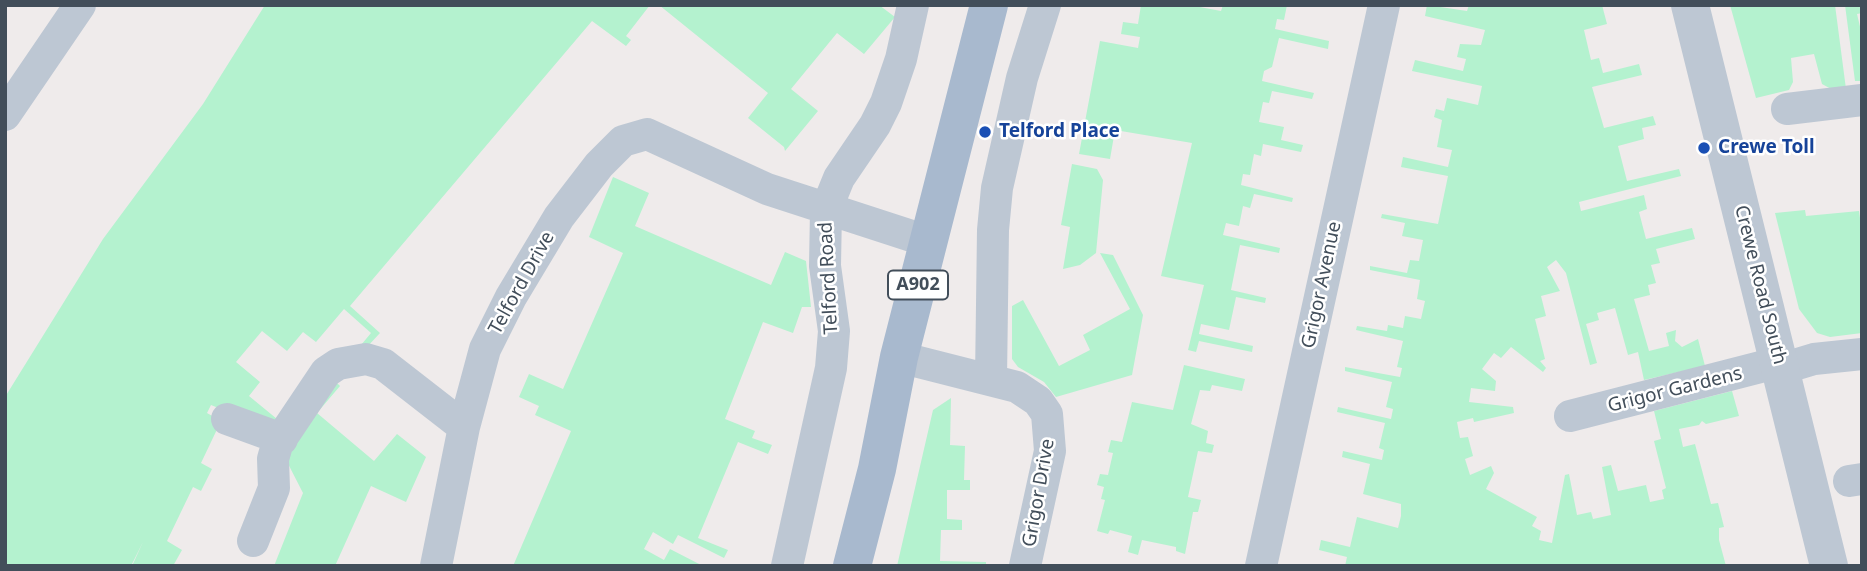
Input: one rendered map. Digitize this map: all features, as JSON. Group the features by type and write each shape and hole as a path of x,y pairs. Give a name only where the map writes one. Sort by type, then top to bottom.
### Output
{"main road":[{"name":"A902","path":"852,566 877,468 900,357 989,5"}],"street":[{"path":"5,116 80,5"},
{"name":"Telford Road","path":"787,566 831,368 834,331 825,266 826,211 839,178 875,125 886,103 901,59 913,5"},
{"path":"991,379 993,230 997,188 1022,78 1045,5"},
{"name":"Grigor Avenue","path":"1261,566 1384,5"},
{"name":"Crewe Road South","path":"1690,5 1829,566"},
{"path":"1787,109 1862,100"},
{"name":"Telford Drive","path":"436,566 464,427 485,349 510,297 559,217 616,146 639,134 659,139 767,189 826,211"},
{"path":"826,211 930,242"},
{"name":"Grigor Gardens","path":"1570,416 1781,365 1862,354"},
{"name":"Grigor Drive","path":"900,357 991,379 1029,393 1047,414 1051,431 1050,451 1025,566"},
{"path":"253,541 271,500 275,479 275,451 326,372 352,359 366,359 383,364 464,427"},
{"path":"227,419 282,439"}],"green space":[{"path":"265,5 650,5 626,36 631,40 626,46 592,21 350,306 380,333 367,347 361,345 371,333 344,309 316,342 303,332 287,351 262,331 236,362 260,382 249,396 277,419 272,423 255,423 211,405 207,413 221,421 201,463 212,469 201,491 193,487 167,541 182,550 173,566 132,566 143,542 131,566 5,566 5,397 103,239 203,104"},
{"path":"659,5 879,5 895,17 864,54 837,33 791,89 818,111 785,151 784,147 748,118 768,93"},
{"path":"1141,5 1189,5 1221,11 1223,5 1287,5 1284,20 1277,19 1275,29 1329,41 1328,49 1279,38 1272,67 1264,71 1262,81 1314,93 1312,99 1272,91 1269,103 1263,102 1259,122 1284,127 1281,140 1303,145 1301,152 1263,144 1261,156 1254,154 1250,175 1243,174 1241,185 1293,198 1292,202 1254,194 1250,208 1243,206 1239,226 1226,223 1223,235 1280,248 1279,253 1240,245 1231,290 1266,298 1265,303 1236,297 1229,330 1201,324 1199,334 1253,346 1252,352 1199,341 1196,352 1188,350 1204,285 1161,276 1192,143 1115,130 1110,159 1079,154 1100,41 1138,48 1140,37 1121,34 1123,22 1138,24"},
{"path":"1427,5 1467,11 1469,5 1602,5 1607,24 1584,30 1591,60 1599,58 1603,73 1639,64 1642,75 1592,87 1604,128 1653,116 1656,125 1642,128 1644,139 1618,146 1627,181 1679,169 1681,176 1579,202 1581,211 1644,195 1647,209 1639,212 1646,239 1692,228 1695,239 1656,249 1660,263 1651,265 1656,283 1648,285 1650,295 1634,299 1649,351 1669,346 1666,333 1676,330 1675,341 1682,347 1698,339 1705,366 1644,380 1638,352 1628,355 1615,308 1597,313 1599,320 1586,324 1597,363 1590,365 1566,273 1556,260 1547,267 1560,291 1541,296 1546,316 1535,319 1545,359 1540,361 1546,368 1543,372 1511,347 1501,358 1494,353 1482,369 1496,381 1495,391 1471,388 1469,402 1513,407 1514,413 1474,422 1473,418 1457,422 1460,438 1468,437 1473,456 1465,459 1470,475 1491,466 1494,473 1486,489 1537,517 1532,526 1541,531 1539,540 1552,543 1565,475 1569,474 1577,515 1591,512 1593,519 1611,515 1602,467 1611,465 1618,491 1646,485 1650,502 1664,499 1662,490 1666,488 1654,441 1661,439 1654,411 1732,391 1739,416 1706,424 1702,421 1699,425 1679,429 1683,447 1695,444 1711,504 1718,503 1724,527 1719,528 1719,540 1726,566 1345,566 1347,557 1319,550 1321,540 1350,547 1357,517 1398,528 1401,516 1401,504 1363,494 1370,464 1342,457 1343,451 1382,460 1384,450 1379,448 1385,423 1337,412 1338,407 1391,419 1393,409 1386,407 1392,382 1345,371 1345,367 1400,377 1402,368 1397,367 1403,341 1356,330 1357,326 1387,331 1388,325 1403,328 1405,316 1421,319 1425,301 1417,299 1420,280 1370,270 1370,266 1407,273 1410,260 1419,261 1423,240 1402,236 1405,223 1381,218 1382,214 1438,224 1448,176 1401,167 1403,157 1448,167 1452,150 1437,147 1442,120 1434,117 1436,109 1444,111 1447,98 1478,105 1482,86 1412,71 1415,60 1463,71 1466,59 1457,57 1460,44 1481,45 1485,30 1425,16"},
{"path":"1730,5 1835,5 1846,89 1833,90 1822,84 1814,54 1791,58 1793,82 1789,90 1756,98"},
{"path":"1845,5 1862,5 1862,13 1857,14 1862,35 1862,81 1855,81"},
{"path":"1072,164 1097,169 1103,180 1096,253 1080,265 1063,269 1070,227 1061,225"},
{"path":"613,177 649,193 635,226 771,285 785,252 806,261 811,307 802,307 793,333 763,322 725,419 755,431 752,438 772,445 768,454 738,442 698,538 728,550 724,558 678,535 673,544 653,532 644,549 664,560 670,549 703,566 513,566 571,431 535,415 539,406 519,397 529,374 563,389 623,253 589,237"},
{"path":"1805,210 1806,216 1859,211 1862,232 1862,333 1830,337 1817,333 1799,309 1775,213"},
{"path":"1100,253 1113,255 1143,315 1132,375 1056,397 1044,382 1018,367 1012,359 1012,306 1023,300 1059,366 1090,350 1083,335 1130,309"},
{"path":"1184,365 1245,379 1242,391 1212,385 1210,391 1200,390 1191,424 1208,431 1206,443 1214,445 1212,453 1198,451 1188,497 1201,500 1198,512 1193,512 1185,554 1176,551 1176,547 1142,540 1138,555 1128,552 1132,536 1110,530 1108,534 1097,531 1105,500 1101,499 1104,487 1097,485 1100,474 1108,475 1113,453 1108,452 1111,440 1122,442 1132,402 1173,410"},
{"path":"336,382 340,386 317,413 374,461 397,434 426,457 406,502 371,486 335,566 274,566 303,493 282,452"},
{"path":"951,398 950,445 965,446 964,480 970,480 970,490 947,490 947,519 962,520 962,530 941,530 940,561 986,562 986,566 897,566 933,410"}],"place":[{"name":"Telford Place","path":"985,132"},
{"name":"Crewe Toll","path":"1704,148"}]}
